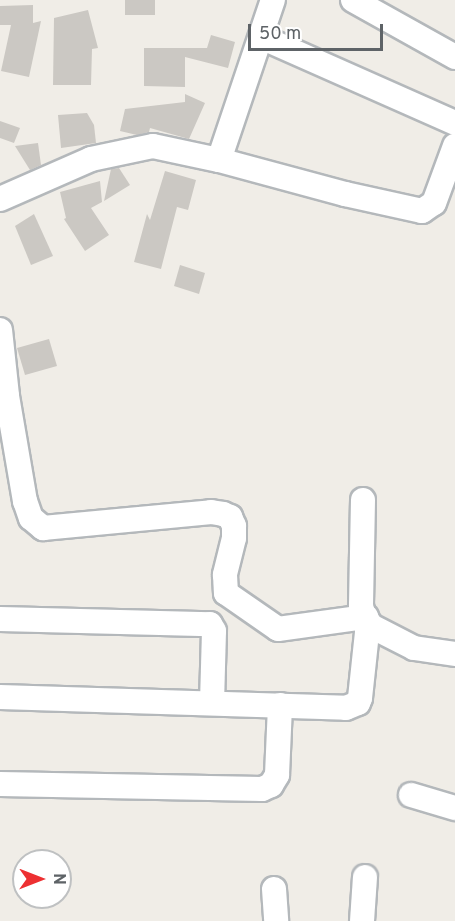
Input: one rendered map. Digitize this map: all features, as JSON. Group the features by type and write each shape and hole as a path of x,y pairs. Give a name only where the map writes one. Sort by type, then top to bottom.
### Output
{"street":[{"path":"219,160 273,0"},
{"path":"353,0 455,57"},
{"path":"261,37 455,123"},
{"path":"0,199 91,159 130,149 166,148 345,194 422,211 434,203 455,146"},
{"path":"0,330 7,396 25,501 31,518 43,528 52,529 211,512 223,514 230,517 234,525 234,538 225,575 226,593 279,629 368,621 414,648 455,654"},
{"path":"0,697 346,708 358,703 368,621 361,605 363,500"},
{"path":"0,620 210,624 214,631 212,702"},
{"path":"0,784 262,789 271,785 277,775 280,705"},
{"path":"411,795 455,808"},
{"path":"362,921 365,877"},
{"path":"274,889 276,921"}],"building":[{"path":"125,0 155,0 155,15 125,15"},
{"path":"33,5 33,23 41,21 29,77 1,71 11,25 0,25 0,6"},
{"path":"88,10 98,48 92,49 91,85 53,85 54,18"},
{"path":"211,35 235,42 228,68 185,57 185,87 144,86 144,48 207,48"},
{"path":"185,94 205,103 189,139 150,128 149,132 137,135 120,131 125,109 185,102"},
{"path":"87,113 94,125 96,143 61,148 58,115"},
{"path":"0,121 20,128 14,143 0,138"},
{"path":"38,143 41,165 30,170 15,146"},
{"path":"119,168 130,185 104,201 111,169"},
{"path":"165,171 196,180 188,210 177,207 161,269 134,262 147,214 150,220"},
{"path":"100,181 102,202 91,208 109,235 85,251 64,219 66,218 60,192"},
{"path":"34,214 53,256 31,265 15,226"},
{"path":"180,265 205,273 199,294 174,286"},
{"path":"49,339 57,366 25,375 17,348"}]}
